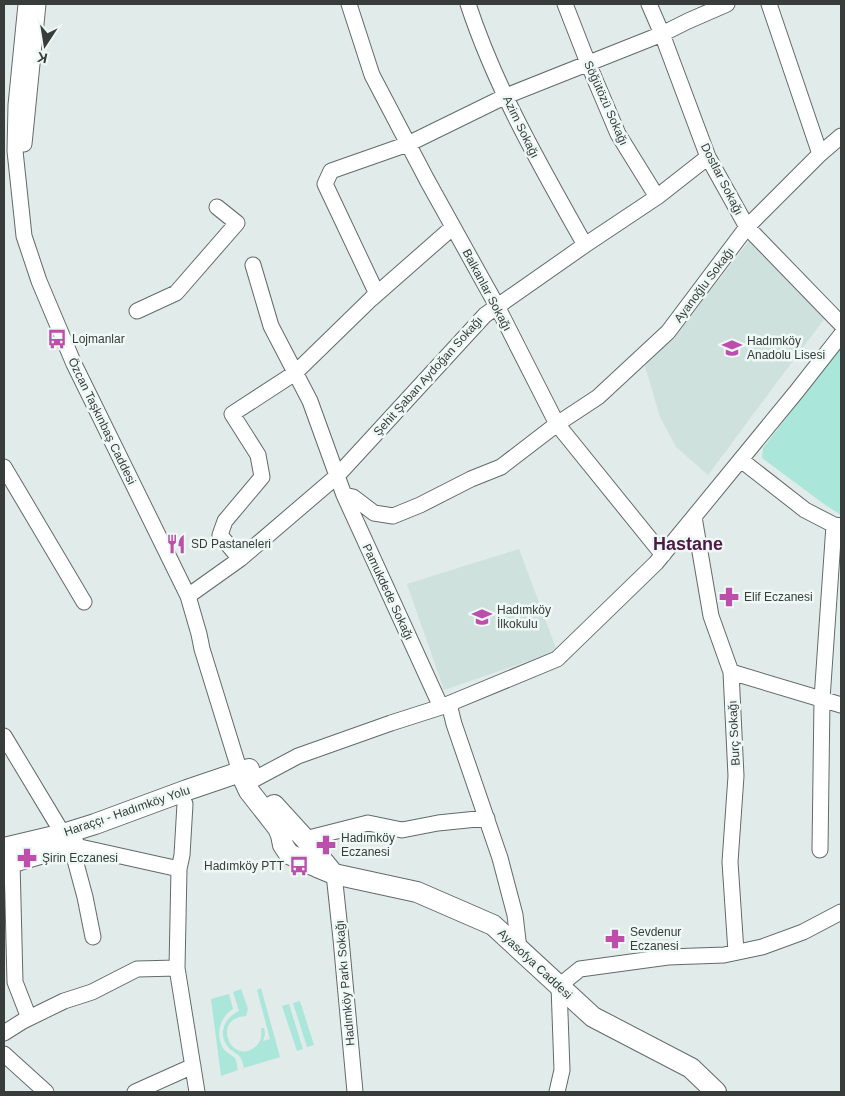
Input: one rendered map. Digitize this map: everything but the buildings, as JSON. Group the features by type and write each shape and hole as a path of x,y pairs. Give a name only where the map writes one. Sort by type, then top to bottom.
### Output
{"main road":[{"path":"67,839 185,804 246,776 305,839 334,874"},
{"name":"Haraççı - Hadımköy Yolu","path":"6,858 67,839 96,824 186,790 246,776"},
{"name":"Ayasofya Caddesi","path":"246,776 248,791 278,828 283,844 289,854 334,874 417,892 493,925 593,1017 691,1068 716,1092"}],"street":[{"name":"Özcan Taşkınbaş Caddesi","path":"26,4 16,105 15,151 24,236 29,254 74,364 188,596 202,649 246,776"},
{"name":"Özcan Taşkınbaş Caddesi","path":"20,203 38,4"},
{"name":"Balkanlar Sokağı","path":"349,4 372,75 453,228 497,306 557,424 663,555"},
{"name":"Azim Sokağı","path":"468,4 485,50 529,145 584,245"},
{"name":"Söğütözü Sokağı","path":"566,4 618,134 658,197"},
{"name":"Dostlar Sokağı","path":"649,4 708,157 747,228 841,324"},
{"path":"377,294 325,184 331,171 408,144 506,96 662,34 727,4"},
{"path":"769,4 820,154"},
{"name":"Ayanoğlu Sokağı","path":"344,495 352,497 374,512 393,516 420,506 471,479 500,467 557,424 598,397 668,332 747,228 820,154 841,136"},
{"name":"Şehit Şaban Aydoğan Sokağı","path":"188,596 240,559 337,476 485,315 584,245 658,197 708,157"},
{"path":"137,312 176,292 237,223 217,207"},
{"path":"240,559 220,535 225,521 262,477 258,455 232,414 295,373 377,294 453,228"},
{"name":"Pamukdede Sokağı","path":"253,265 271,326 310,400 344,495 454,724 500,858 515,915 519,949"},
{"path":"246,776 391,723 445,706 557,659 663,555 841,335"},
{"path":"741,460 805,510 838,526 822,699 820,850"},
{"path":"4,467 84,602"},
{"name":"Burç Sokağı","path":"694,517 711,616 731,672 736,776 730,862 736,952"},
{"path":"731,672 841,705"},
{"path":"4,736 67,839 85,897 93,937"},
{"path":"185,804 182,855 179,869 176,968 196,1092"},
{"path":"305,839 368,823 402,830 438,823 487,818"},
{"path":"67,839 179,869"},
{"path":"6,858 15,982 29,1018"},
{"name":"Hadımköy Parkı Sokağı","path":"334,874 355,1092"},
{"path":"557,1092 562,1070 559,986 580,969 668,957 724,955 762,948 803,932 841,912"},
{"path":"4,1033 29,1018 64,1001 92,992 137,968 176,968"},
{"path":"4,1054 46,1092"},
{"path":"135,1092 193,1066"}],"shaded area":[{"name":"Hadımköy Anadolu Lisesi","path":"749,241 825,318 708,475 676,447 660,417 645,366 680,330"},
{"name":"Hadımköy İlkokulu","path":"519,549 557,651 444,690 407,584"}],"green space":[{"path":"841,346 841,515 762,458 763,448"},
{"path":"261,988 280,1057 244,1068 241,1058 225,1042 223,1037 224,1026 230,1017 239,1011 233,992 241,989 248,1009 246,1016 235,1019 229,1024 228,1039 239,1050 247,1051 259,1043 261,1028 264,1028 265,1034 263,1041 270,1039 257,990"},
{"path":"229,994 233,1009 222,1021 219,1037 224,1050 235,1058 238,1070 221,1076 211,999"},
{"path":"300,1001 314,1045 307,1047 293,1003"},
{"path":"289,1004 303,1049 297,1051 282,1006"}],"place":[{"name":"Lojmanlar","path":"57,339"},
{"name":"Hadımköy Anadolu Lisesi","path":"732,348"},
{"name":"SD Pastaneleri","path":"176,544"},
{"name":"Elif Eczanesi","path":"729,597"},
{"name":"Hadımköy İlkokulu","path":"482,617"},
{"name":"Hadımköy Eczanesi","path":"326,845"},
{"name":"Şirin Eczanesi","path":"27,858"},
{"name":"Hadımköy PTT","path":"299,866"},
{"name":"Sevdenur Eczanesi","path":"615,939"}],"district":[{"name":"Hastane","path":"688,544"}]}
